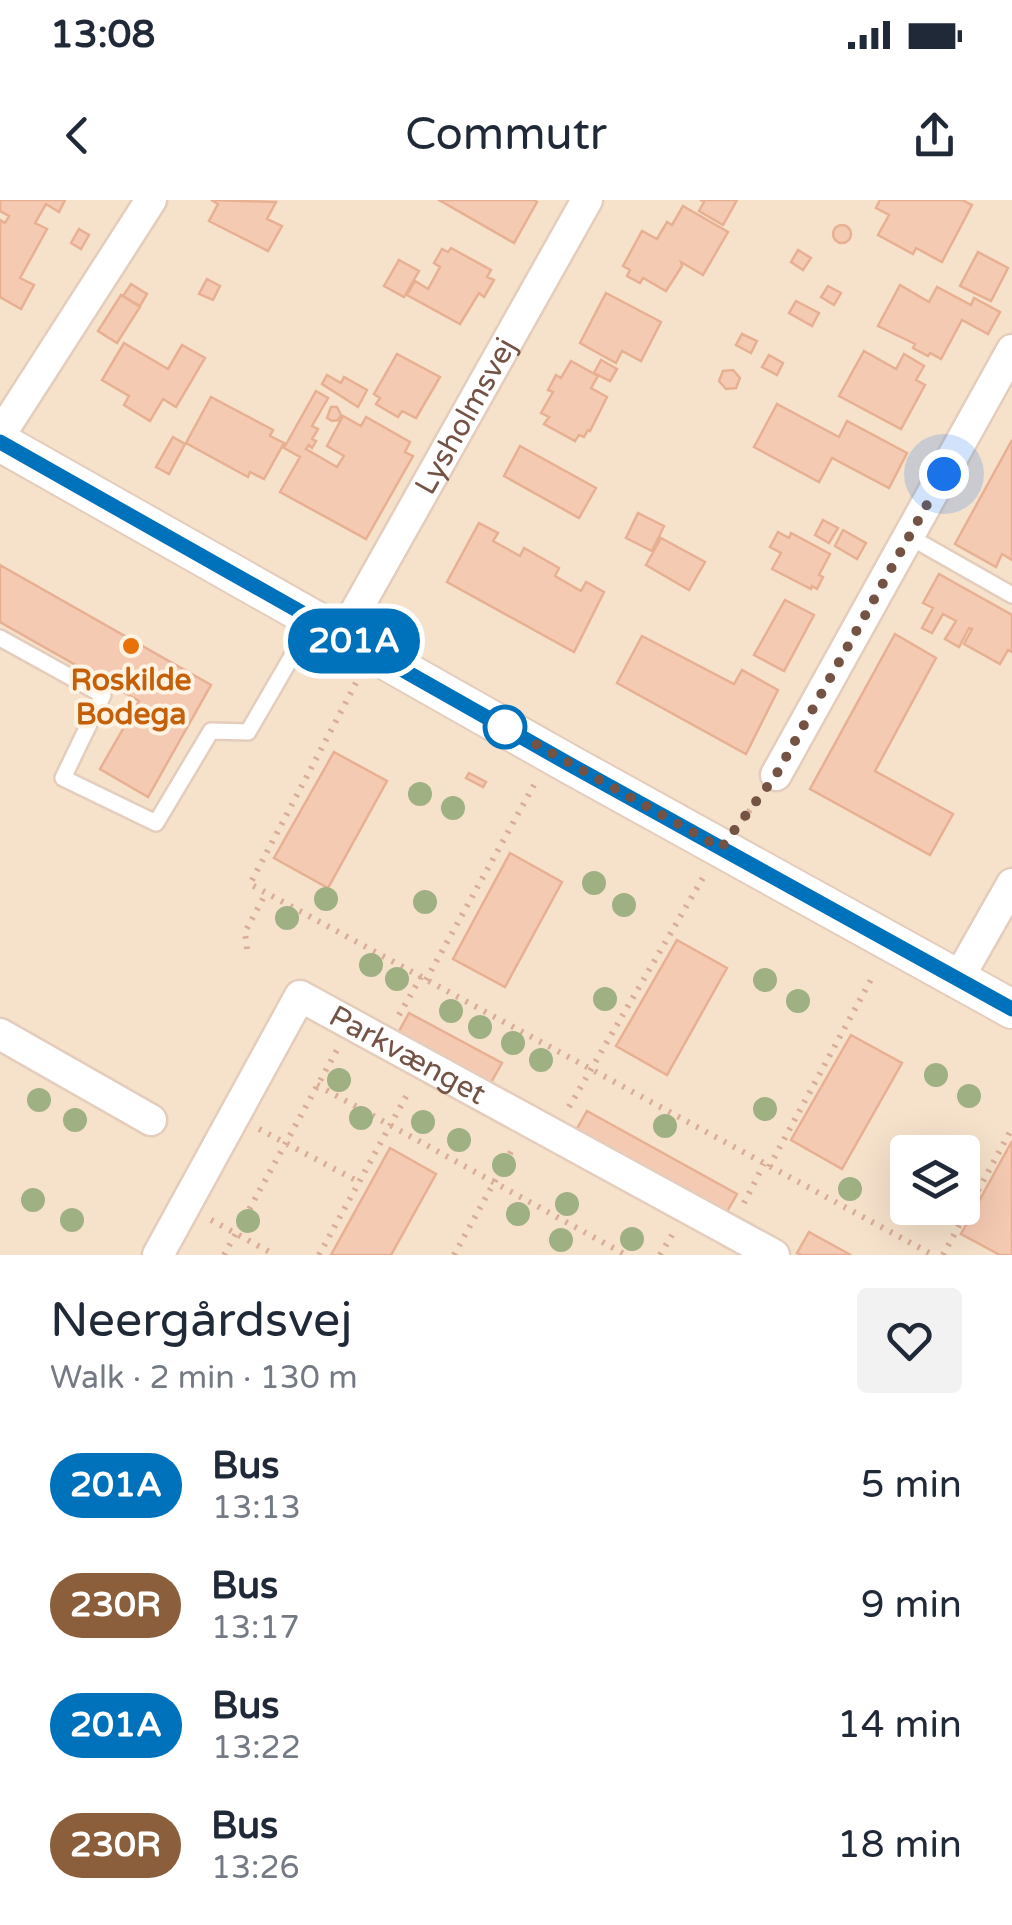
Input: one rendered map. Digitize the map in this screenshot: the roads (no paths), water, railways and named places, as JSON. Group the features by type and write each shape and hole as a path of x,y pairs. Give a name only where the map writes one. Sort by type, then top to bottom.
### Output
{"street":[{"path":"151,200 0,439 552,754 1012,1009"},
{"name":"Lysholmsvej","path":"343,635 587,200"},
{"path":"776,775 1012,350"},
{"path":"958,979 1012,884"},
{"name":"Parkvænget","path":"158,1255 300,996 774,1255"},
{"path":"0,1034 152,1120"}],"lane":[{"path":"910,537 1012,594"},
{"path":"0,638 103,695 62,778 156,823 211,732 248,732 343,635"}],"place":[{"name":"Roskilde Bodega","path":"131,646"}]}
